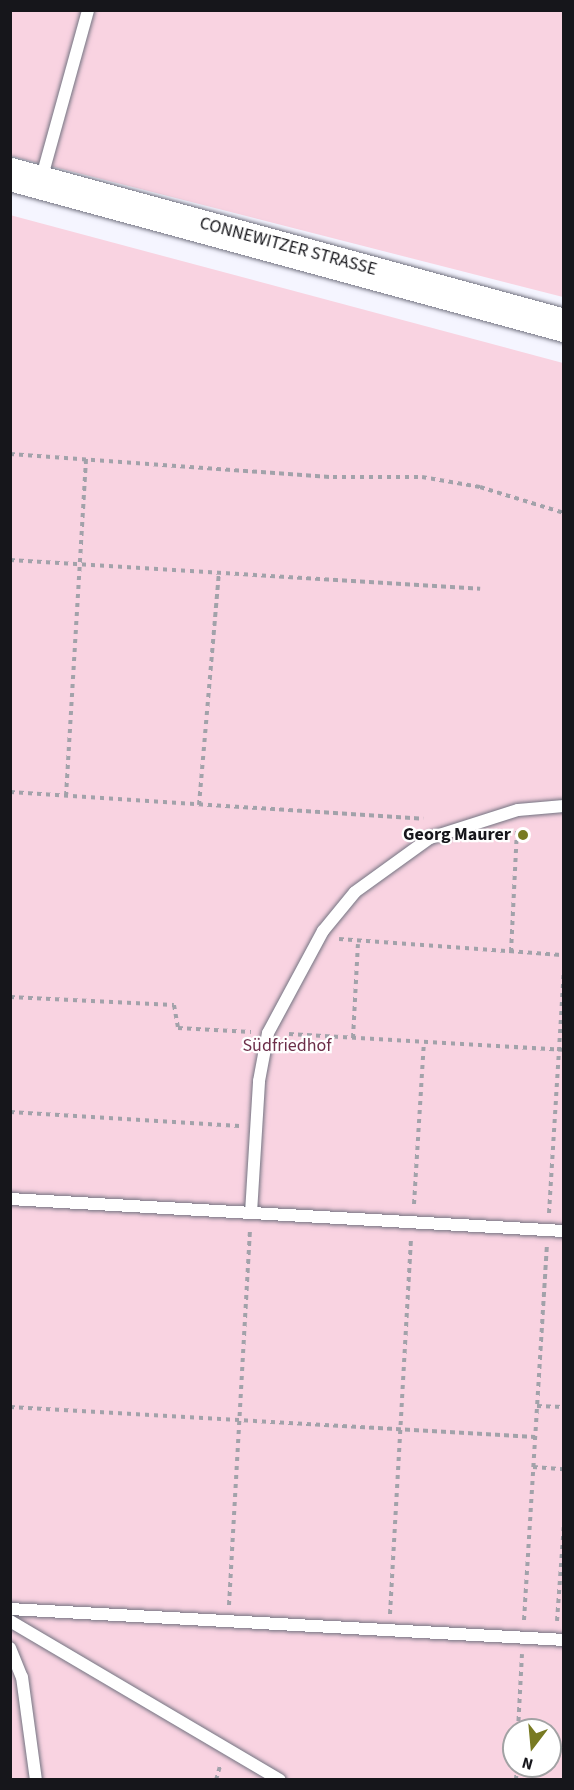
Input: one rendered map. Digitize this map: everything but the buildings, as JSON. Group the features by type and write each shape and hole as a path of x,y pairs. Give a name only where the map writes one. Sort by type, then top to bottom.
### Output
{"street":[{"name":"CONNEWITZER STRASSE","path":"25,178 564,325"}],"lane":[{"path":"25,178 88,10"},
{"path":"251,1213 255,1127 268,1033 323,931 355,892 392,862 430,838 472,822 518,810 564,806"},
{"path":"10,1199 564,1231"},
{"path":"10,1609 560,1640"},
{"path":"10,1622 280,1779"},
{"path":"10,1648 26,1697 36,1779"}],"path":[{"path":"10,454 333,477 422,477 480,487 564,513"},
{"path":"66,796 86,458"},
{"path":"10,560 480,589"},
{"path":"199,805 219,572"},
{"path":"10,792 472,822"},
{"path":"511,952 518,810"},
{"path":"323,931 358,944 564,954"},
{"path":"354,1038 358,944"},
{"path":"520,1718 564,971"},
{"path":"389,1630 424,1042"},
{"path":"10,1112 255,1127"},
{"path":"228,1621 251,1213"},
{"path":"537,1406 564,1407"},
{"path":"10,1407 535,1437"},
{"path":"533,1467 564,1469"},
{"path":"560,1640 564,1523"}],"green space":[{"path":"10,11 563,11 563,297 11,156"},
{"name":"Südfriedhof","path":"10,215 563,363 563,1779 11,1779"}],"place":[{"name":"Georg Maurer","path":"523,835"}]}
